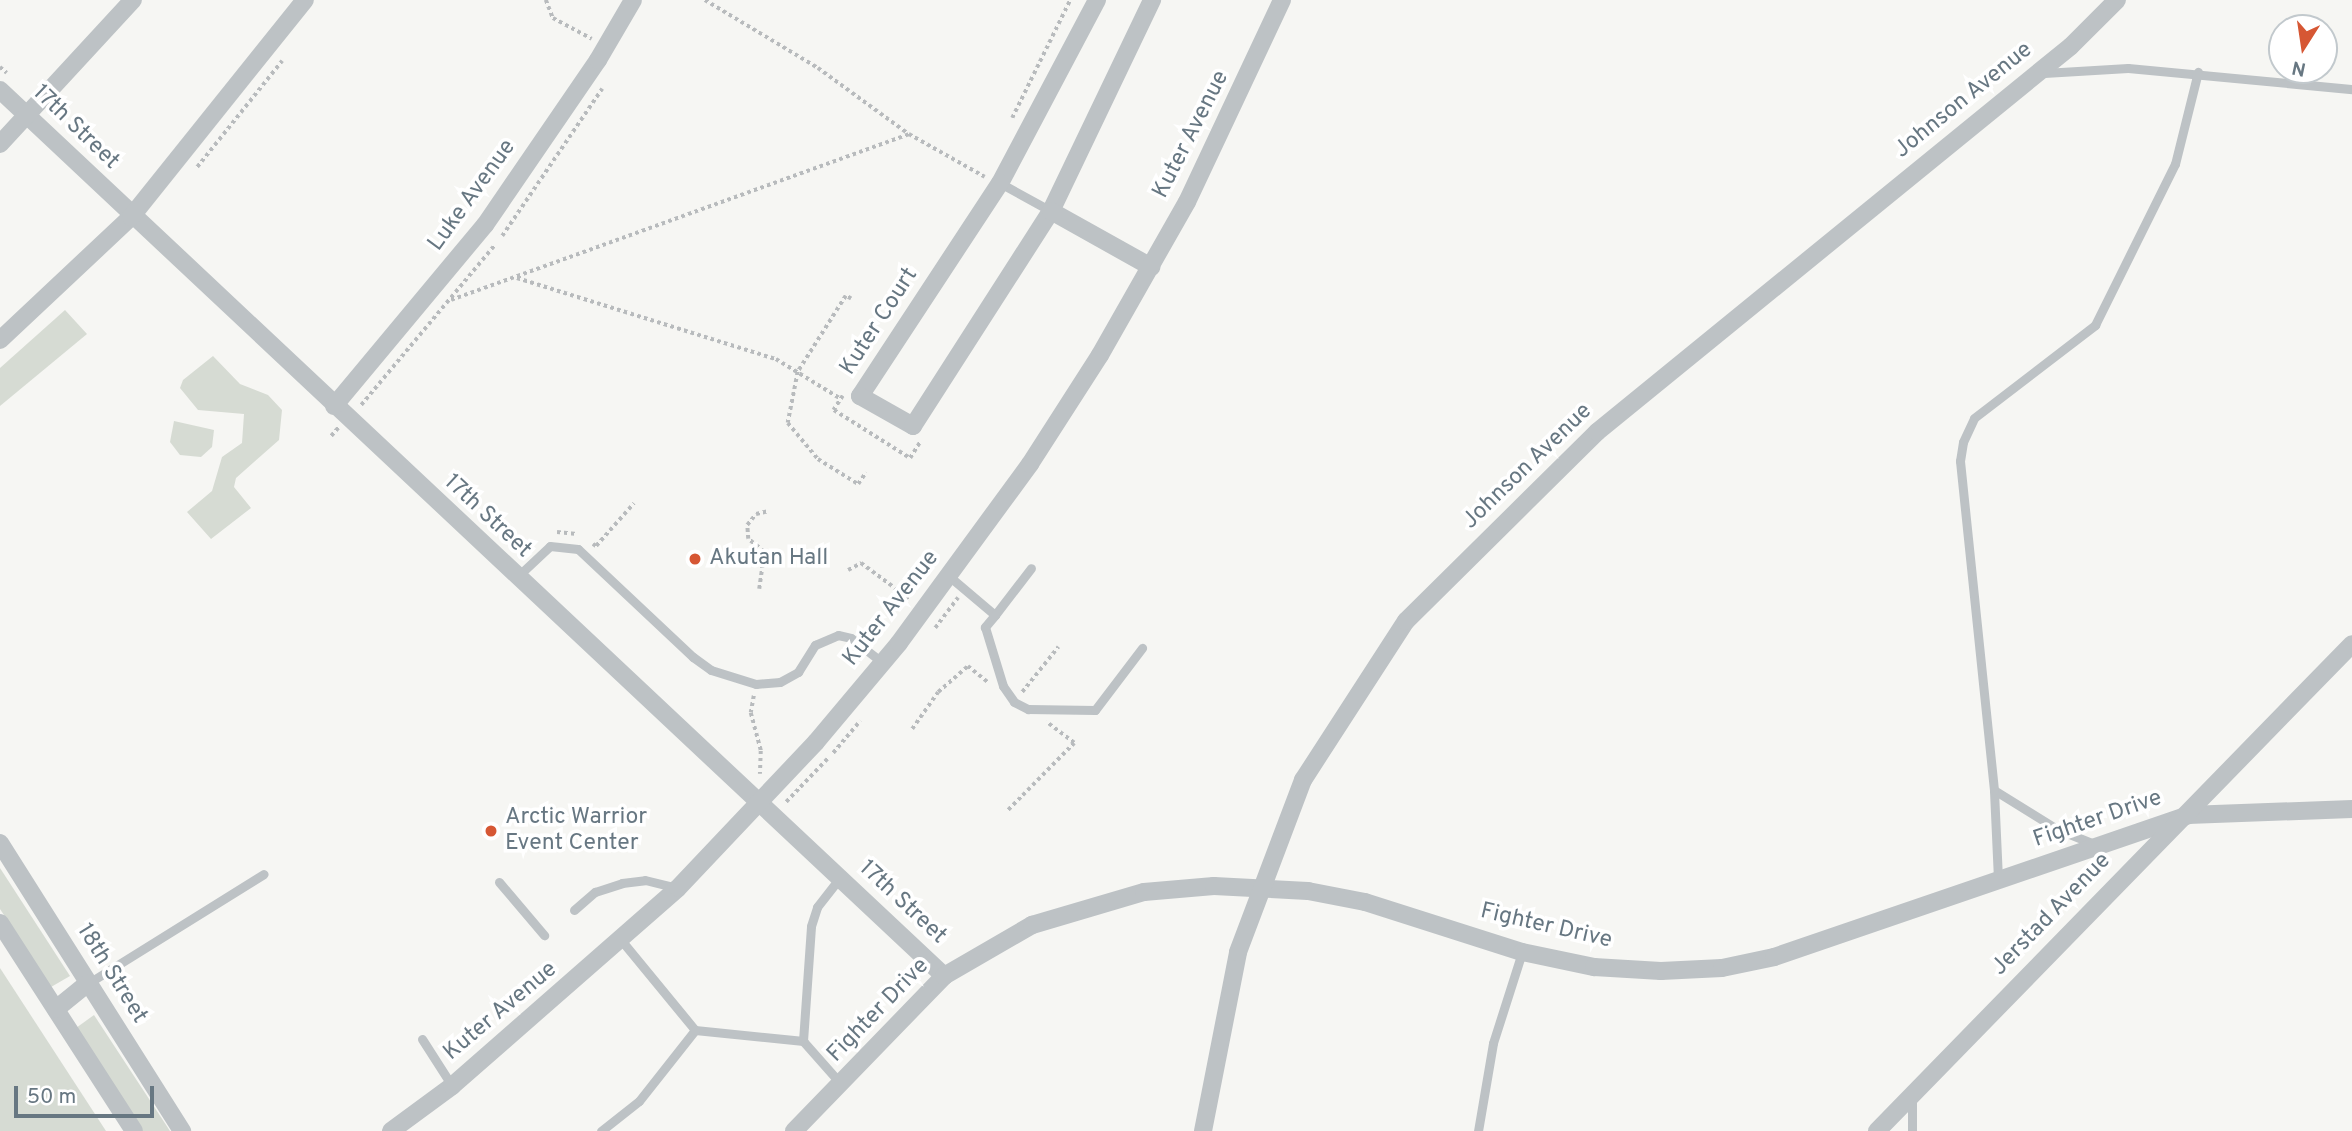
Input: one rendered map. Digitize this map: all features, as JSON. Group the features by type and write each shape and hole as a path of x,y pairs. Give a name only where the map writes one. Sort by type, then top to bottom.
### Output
{"street":[{"path":"0,144 29,116 133,0"},
{"path":"0,340 131,217 305,0"},
{"name":"Luke Avenue","path":"334,406 485,225 599,43 633,0"},
{"name":"Kuter Court","path":"1097,0 1000,183 860,396 913,426 1051,211 1152,0"},
{"name":"Kuter Avenue","path":"391,1131 452,1086 678,888 757,805 883,663 950,577 1030,464 1151,267 1243,89 1282,0"},
{"name":"Johnson Avenue","path":"1203,1131 1238,952 1265,887 1303,780 1406,621 1597,432 2035,74 2118,0"},
{"name":"17th Street","path":"5,83 29,116 131,217 757,805 944,976"},
{"path":"1051,211 1151,267"},
{"name":"Jerstad Avenue","path":"1877,1131 2352,644"},
{"name":"Fighter Drive","path":"794,1131 944,976 1032,925 1144,892 1265,887 1365,902 1522,952 1594,967 1722,968 1774,957 2188,815 2352,809"},
{"name":"18th Street","path":"0,843 182,1131"},
{"path":"0,923 134,1131"},
{"path":"56,1009 87,984"}],"lane":[{"path":"2035,74 2082,68 2198,72 2352,89"},
{"path":"1998,879 1994,790 1960,461 1963,442 1974,418 2095,326 2175,164 2198,72"},
{"path":"1000,183 1051,211"},
{"path":"517,578 550,546 578,549 710,670 756,684 779,682 798,672 816,645 838,635 851,638 883,663"},
{"path":"1031,568 985,627 1003,687 1014,702 1028,709 1095,710 1142,648"},
{"path":"950,577 995,615"},
{"path":"1994,790 2057,829 2096,845"},
{"path":"87,984 264,874"},
{"path":"803,1041 811,926 817,907 839,879"},
{"path":"574,910 595,892 622,883 645,880 678,888"},
{"path":"499,882 544,935"},
{"path":"621,940 695,1030 803,1041 842,1084"},
{"path":"1478,1131 1493,1043 1522,952"},
{"path":"601,1131 639,1101 695,1030"},
{"path":"422,1040 452,1086"},
{"path":"1912,1096 1912,1131"}],"path":[{"path":"546,0 553,18 599,43"},
{"path":"705,0 818,68 909,134 1000,183"},
{"path":"598,29 599,43"},
{"path":"585,51 599,43"},
{"path":"0,67 5,83"},
{"path":"426,299 451,300 909,134"},
{"path":"514,277 776,359 841,399"},
{"path":"851,299 846,296 798,372 790,430 818,459 858,484 866,472"},
{"path":"549,533 574,533 596,546 634,503"},
{"path":"759,589 764,552 748,539 747,525 756,514 769,511"},
{"path":"848,570 861,563 913,601 905,612"},
{"path":"1014,702 1058,647"},
{"path":"912,729 938,692 968,666 995,693"},
{"path":"756,684 751,713 762,761 757,805"},
{"path":"1009,810 1074,743 1045,721 1034,721"},
{"path":"763,779 771,771"}],"shaded area":[{"path":"65,310 87,334 0,406 0,368"},
{"path":"213,356 240,384 268,395 282,410 279,440 236,478 234,487 251,508 211,539 187,512 212,491 222,457 242,443 244,414 198,410 180,388 183,380"},
{"path":"174,421 214,430 212,447 201,457 180,455 170,442"},
{"path":"0,868 70,976 51,987 0,909"},
{"path":"0,968 106,1131 0,1131"},
{"path":"94,1015 170,1131 142,1131 76,1028"}],"place":[{"name":"Akutan Hall","path":"695,559"},
{"name":"Arctic Warrior Event Center","path":"491,831"}]}
